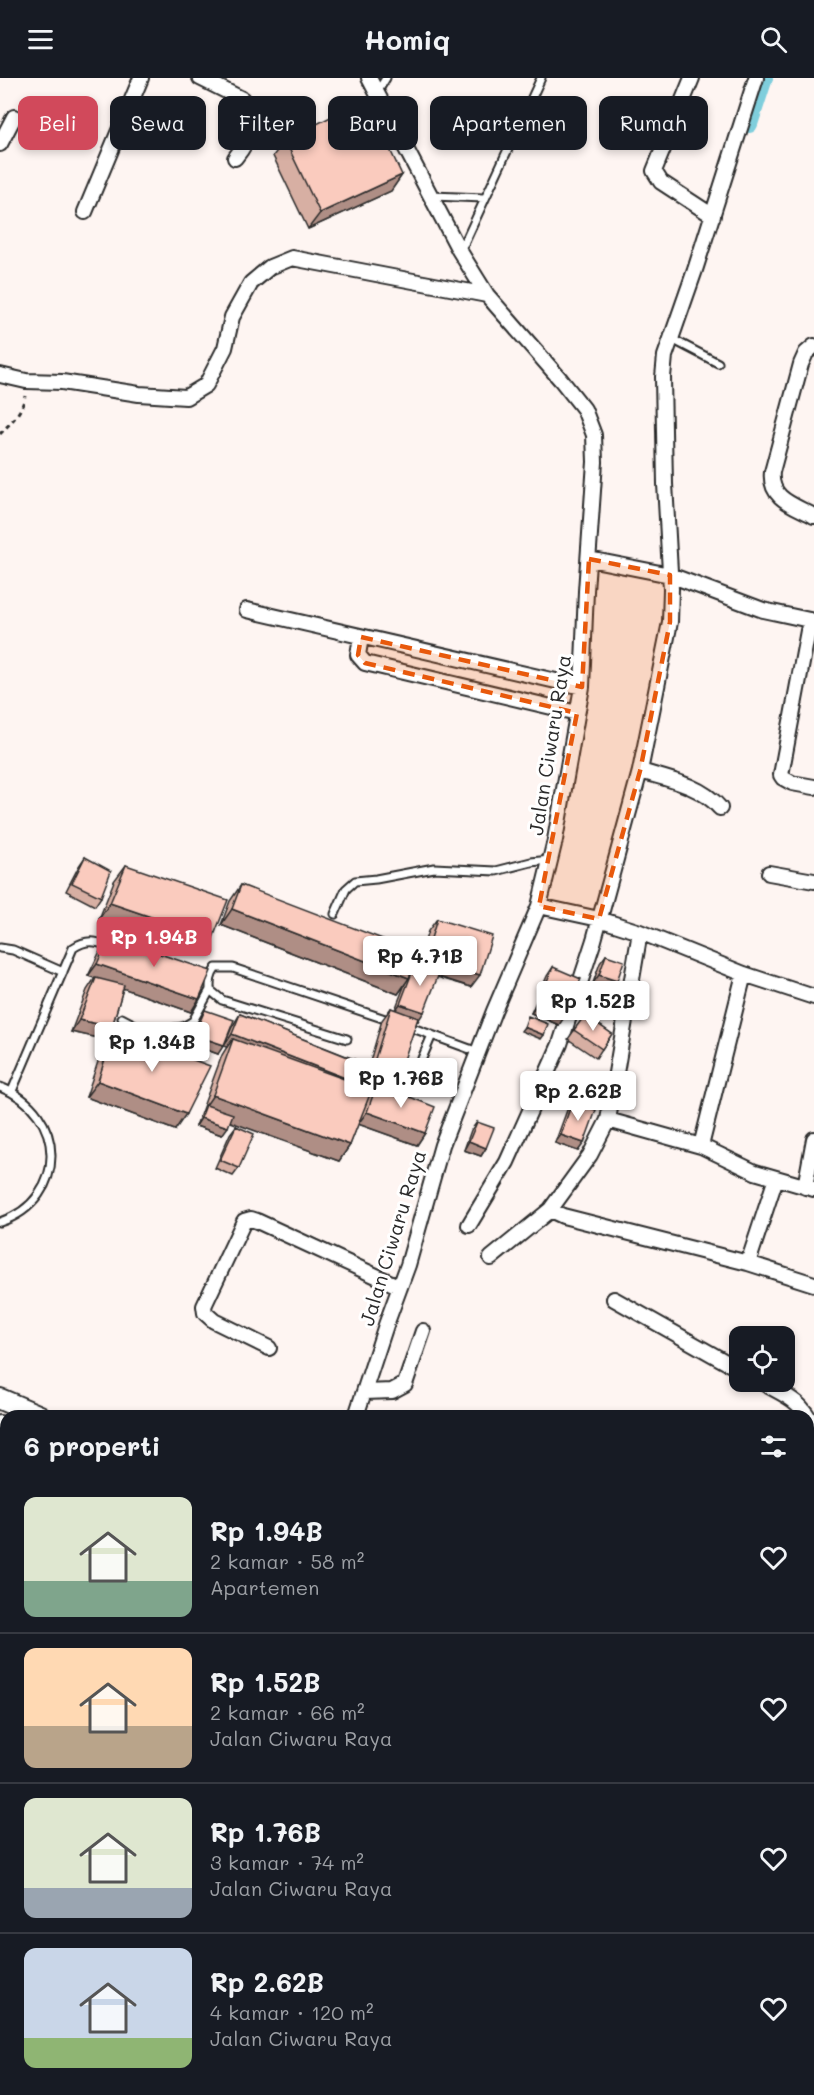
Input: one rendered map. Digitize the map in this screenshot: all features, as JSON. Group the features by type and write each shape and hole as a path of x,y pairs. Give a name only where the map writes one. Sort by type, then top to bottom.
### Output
{"main road":[{"path":"0,1399 26,1410"}],"street":[{"path":"85,212 141,78"},
{"path":"200,78 242,99 246,105 251,132 247,143 235,158"},
{"name":"Jalan Ciwaru Raya","path":"358,1410 408,1265 442,1145 539,906 550,860 582,687 595,462 594,435 584,410 487,294 459,250 378,91 369,78"},
{"path":"693,78 654,171 661,182 713,216"},
{"path":"469,1225 507,1162 560,1044 599,919 640,771 670,622 665,484 663,377 665,356 713,216 756,78"},
{"path":"0,144 14,117"},
{"path":"0,375 26,381 62,382 139,394 186,397 206,385 225,348 232,317 251,283 270,267 292,258 487,294"},
{"path":"814,346 806,353 801,364 771,481 773,490 782,498 814,516"},
{"path":"589,559 670,575 763,610 812,621 781,775 792,783 814,787"},
{"path":"247,610 582,687"},
{"path":"361,637 358,655 365,663 577,713"},
{"path":"536,703 542,678"},
{"path":"640,771 700,791 720,808"},
{"path":"769,873 814,881"},
{"path":"539,906 599,919 640,932 744,974 814,997"},
{"path":"491,1258 550,1210 591,1155 608,1120 640,932"},
{"path":"701,1146 744,974"},
{"path":"608,1120 701,1146 755,1172 809,1188 814,1139"},
{"path":"748,1263 776,1179"},
{"path":"550,1210 563,1216 748,1263 814,1284"},
{"path":"269,1348 214,1321 205,1313 204,1306 244,1221 257,1221 400,1287"},
{"path":"614,1299 729,1364"},
{"path":"365,1392 392,1390 405,1384 423,1331"},
{"path":"779,1392 799,1403 805,1410"}],"lane":[{"path":"378,91 386,78"},
{"path":"459,250 465,242 541,78"},
{"path":"432,196 484,198"},
{"path":"670,338 718,363"},
{"path":"335,914 345,890 355,881 434,868 495,871 550,860"},
{"path":"12,1091 73,948 93,940 125,951"},
{"path":"0,948 13,950 63,972"},
{"path":"122,1018 141,1028 183,1027 194,1021 210,990 209,979 216,968 233,968 478,1052"},
{"path":"199,976 209,979"},
{"path":"210,990 222,999 347,1039"},
{"path":"401,1108 432,1035"},
{"path":"0,1087 12,1091 33,1107 41,1118 50,1143 51,1156 50,1169 39,1194 21,1213 0,1222"}],"path":[{"path":"0,434 15,419 23,406 26,381"}],"highlighted area":[{"path":"589,559 670,575 670,622 640,771 599,919 539,906 577,713 365,663 358,655 361,637 582,687"}],"building":[{"path":"328,118 328,150 390,150 402,175 320,213 290,150 316,150 316,124"},
{"path":"85,857 111,871 101,897 72,883"},
{"path":"126,865 228,900 213,938 110,903"},
{"path":"241,885 419,953 409,978 232,909"},
{"path":"437,919 492,936 480,975 425,958"},
{"path":"109,937 211,971 199,999 97,964"},
{"path":"606,955 624,961 617,981 599,975"},
{"path":"416,962 440,971 424,1012 400,1004"},
{"path":"553,967 581,979 565,1016 537,1005"},
{"path":"96,978 124,985 112,1027 79,1020"},
{"path":"391,1008 418,1018 401,1069 374,1062"},
{"path":"205,1010 234,1020 224,1045 194,1035"},
{"path":"240,1014 378,1069 371,1088 232,1034"},
{"path":"585,1015 612,1034 602,1049 574,1030"},
{"path":"528,1016 548,1024 544,1035 524,1027"},
{"path":"114,1031 210,1066 186,1114 98,1081"},
{"path":"233,1039 372,1089 350,1145 213,1095"},
{"path":"377,1084 435,1107 425,1133 367,1112"},
{"path":"572,1102 596,1110 584,1143 561,1135"},
{"path":"206,1105 233,1114 228,1127 201,1118"},
{"path":"477,1122 494,1128 486,1148 469,1141"},
{"path":"236,1126 254,1134 239,1168 220,1160"}],"waterway":[{"path":"749,124 764,78"}]}
